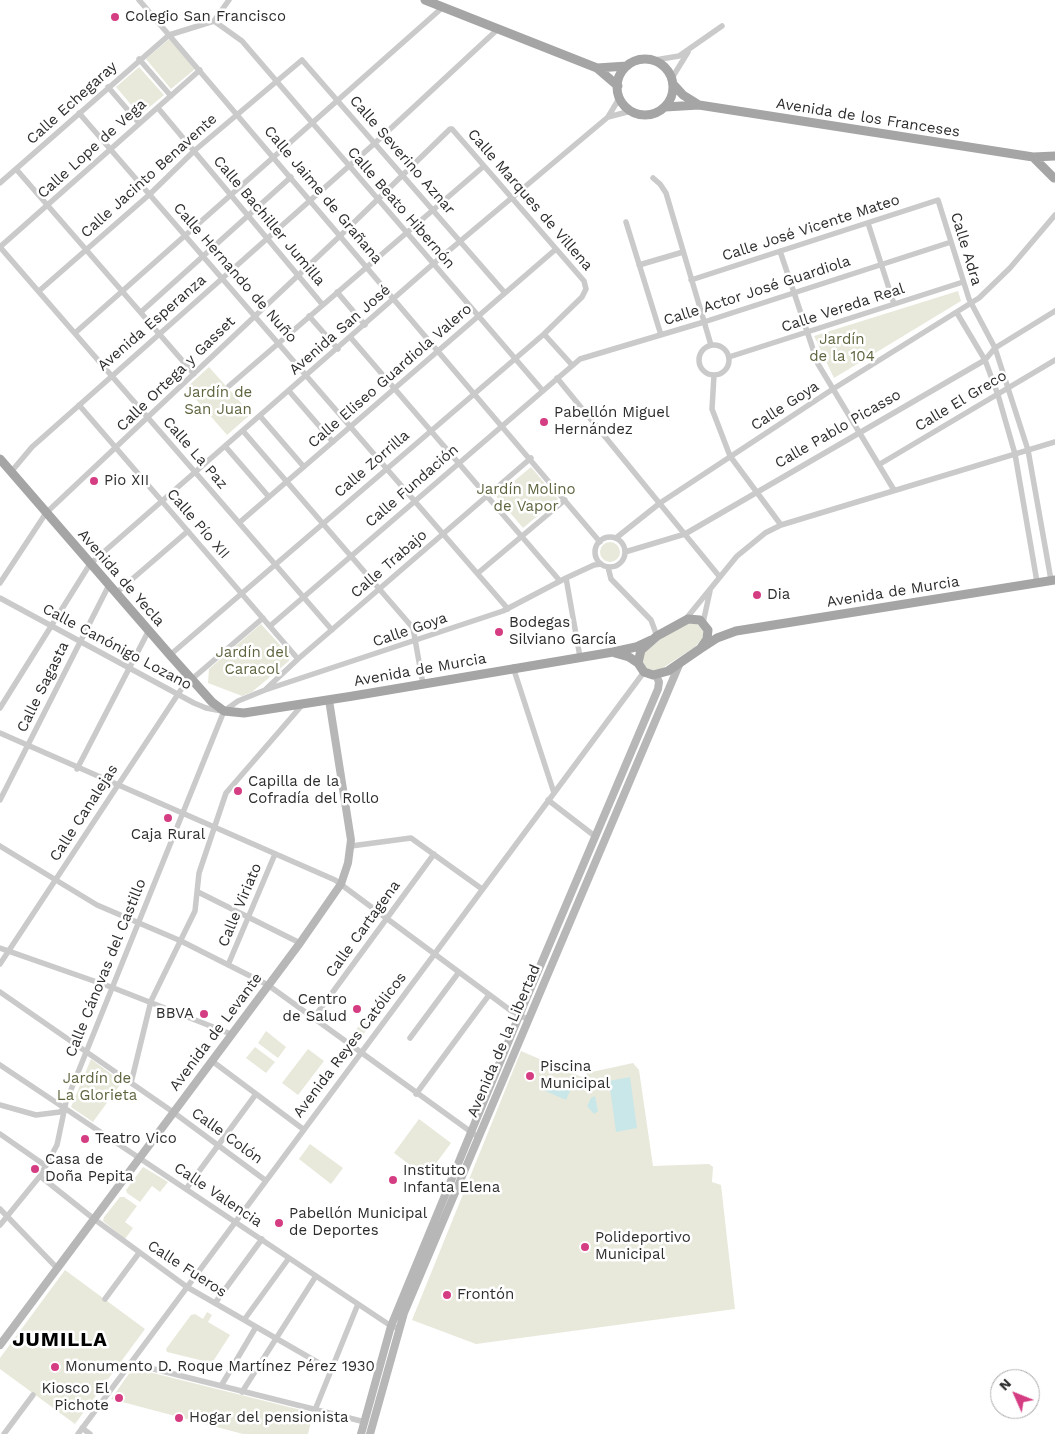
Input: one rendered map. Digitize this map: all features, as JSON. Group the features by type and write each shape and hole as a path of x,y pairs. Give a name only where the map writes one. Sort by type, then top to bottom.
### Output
{"main road":[{"path":"425,0 597,68 618,86"},
{"path":"597,68 627,66 646,59 655,60 666,67 672,81 683,95 699,106"},
{"path":"627,66 619,78 618,86 620,97 631,111 649,114 665,107 670,100 672,81"},
{"name":"Avenida de los Franceses","path":"665,107 699,106 1033,158 1055,156"},
{"path":"1033,158 1055,180"},
{"path":"1055,172 1055,180"},
{"name":"Avenida de Yecla","path":"0,459 170,655 224,711"},
{"name":"Avenida de Murcia","path":"736,631 1053,580"},
{"path":"638,664 641,650 654,638 684,620 696,619 719,630 736,631"},
{"path":"700,649 708,634 704,624"},
{"path":"616,651 629,657 644,672 656,675 680,664 717,638 736,631"},
{"name":"Avenida de Murcia","path":"224,711 244,713 329,700 513,667 616,651 654,638"},
{"name":"Avenida de la Libertad","path":"475,1135 680,664"},
{"path":"361,1434 395,1327 475,1135 520,1015 658,689 659,682 656,675"},
{"name":"Avenida de Levante","path":"0,1345 300,943 341,884 351,846 329,700"},
{"path":"370,1434 395,1327"}],"street":[{"name":"Calle Jaime de Grañana","path":"139,0 395,298 600,542"},
{"path":"169,35 214,22 229,0"},
{"path":"75,333 443,7"},
{"name":"Calle Beato Hibernón","path":"214,22 242,40 542,391"},
{"path":"655,60 679,56 722,26"},
{"name":"Avenida Esperanza","path":"11,472 32,447 110,375 224,279 498,29"},
{"name":"Calle Echegaray","path":"0,183 139,59 169,35"},
{"path":"672,81 689,50"},
{"path":"139,59 171,96"},
{"name":"Calle Severino Aznar","path":"276,80 302,60 460,242 506,292"},
{"name":"Calle Lope de Vega","path":"0,247 200,70"},
{"name":"Calle Jacinto Benavente","path":"39,291 276,80"},
{"path":"108,87 140,123"},
{"name":"Avenida San José","path":"0,708 90,564 194,471 366,325 433,264 608,117 620,97"},
{"name":"Calle Bachiller Jumilla","path":"158,108 322,304"},
{"name":"Avenida San José","path":"608,117 631,111"},
{"name":"Calle Hernando de Nuño","path":"79,113 508,609"},
{"name":"Calle Marques de Villena","path":"452,129 584,281 586,289"},
{"name":"Calle Ortega y Gasset","path":"0,583 46,513 452,129"},
{"path":"229,386 484,166"},
{"path":"16,169 194,374"},
{"path":"141,312 291,177"},
{"path":"653,178 666,193 711,345"},
{"name":"Calle José Vicente Mateo","path":"691,280 938,200"},
{"name":"Calle Adra","path":"938,200 963,282 971,304 995,348 1028,450 1053,580"},
{"name":"Calle Goya","path":"616,538 660,503 730,456 833,389 971,304 1000,279 1055,215"},
{"path":"626,222 661,334"},
{"path":"868,223 894,304"},
{"name":"Calle Actor José Guardiola","path":"572,365 580,359 704,322 952,242"},
{"name":"Calle La Paz","path":"0,247 332,630"},
{"name":"Calle Eliseo Guardiola Valero","path":"240,522 556,249"},
{"path":"780,251 818,364 894,490"},
{"path":"640,265 683,252"},
{"name":"Calle Vereda Real","path":"729,357 963,282"},
{"name":"Calle Zorrilla","path":"170,655 474,392 544,334 577,303 586,289"},
{"path":"337,292 366,325"},
{"name":"Calle Pablo Picasso","path":"626,552 685,534 756,491 985,360 995,348 1055,311"},
{"path":"957,313 985,360 998,395 1015,454 1037,582"},
{"path":"309,316 338,349"},
{"path":"544,334 572,365"},
{"path":"351,338 522,536 563,580 580,657"},
{"path":"711,345 722,347 729,357 730,362 724,372 714,375 704,371 699,361 702,351 711,345"},
{"name":"Calle El Greco","path":"880,464 1055,360"},
{"name":"Calle Fundación","path":"270,626 572,365"},
{"path":"714,375 712,409 730,456 781,525"},
{"path":"557,378 719,576"},
{"path":"289,391 332,442"},
{"name":"Calle Pío XII","path":"79,405 298,658"},
{"path":"260,416 304,467"},
{"path":"243,431 413,628 423,684"},
{"path":"684,620 719,576 751,544 781,525 1055,442"},
{"path":"225,446 269,497"},
{"name":"Calle Trabajo","path":"265,690 298,658 531,458"},
{"path":"478,573 565,500"},
{"path":"116,593 188,531"},
{"path":"608,537 616,538 624,545 626,552 621,563 608,567 601,564 596,553 600,542 608,537"},
{"name":"Calle Goya","path":"224,711 238,701 265,690 416,642 508,609 594,564 601,564"},
{"path":"608,567 611,579 651,620 654,638"},
{"name":"Calle Sagasta","path":"0,800 109,585"},
{"path":"704,624 712,587"},
{"name":"Calle Canónigo Lozano","path":"0,598 177,694 206,708 224,711"},
{"name":"Calle Canalejas","path":"0,964 177,694 191,678 263,618"},
{"path":"77,769 149,630"},
{"path":"513,667 554,793"},
{"name":"Avenida Reyes Católicos","path":"78,1434 644,672"},
{"path":"131,1083 150,1001 195,911 200,873 226,793 303,704"},
{"name":"Calle Cánovas del Castillo","path":"0,1225 40,1176 57,1145 65,1108 111,986 224,711"},
{"path":"0,734 341,884 489,995 527,1019"},
{"path":"548,800 596,837"},
{"path":"351,846 411,838 482,889"},
{"path":"0,846 97,905 181,941 268,985 475,1135"},
{"name":"Calle Viriato","path":"228,965 275,854"},
{"name":"Calle Cartagena","path":"313,1019 434,854"},
{"path":"198,892 300,943"},
{"path":"0,948 111,986 232,1034"},
{"path":"410,1038 460,972"},
{"name":"Calle Colón","path":"0,992 173,1112 265,1180"},
{"path":"416,1094 489,995"},
{"path":"212,1061 303,1129"},
{"name":"Calle Valencia","path":"0,1065 395,1327"},
{"path":"186,1189 256,1094"},
{"path":"0,1105 36,1115 60,1112 65,1108"},
{"path":"0,1134 46,1166"},
{"name":"Calle Fueros","path":"40,1176 139,1253 187,1287 331,1370"},
{"path":"0,1209 9,1216 58,1268"},
{"path":"215,1303 262,1239"},
{"path":"105,1299 139,1253"},
{"path":"244,1320 289,1258"},
{"path":"242,1392 316,1276"},
{"path":"315,1410 358,1304"},
{"path":"221,1386 256,1327"},
{"path":"130,1363 365,1422"},
{"path":"4,1434 33,1395"},
{"path":"82,1428 90,1434"}],"green space":[{"path":"169,39 195,69 171,89 146,59"},
{"path":"139,67 164,95 140,115 116,87"},
{"name":"Jardín de la 104","path":"958,291 961,301 834,378 814,336"},
{"name":"Jardín de San Juan","path":"209,367 251,414 227,435 186,388"},
{"name":"Jardín Molino de Vapor","path":"531,467 558,499 523,528 496,496"},
{"path":"610,542 617,545 620,552 617,559 610,562 603,559 600,552 603,545"},
{"path":"689,623 697,624 704,632 703,637 695,647 661,669 653,671 645,668 642,663 644,653 663,637"},
{"name":"Jardín del Caracol","path":"261,624 290,656 289,661 252,692 242,696 208,683 209,669"},
{"path":"376,1004 382,1009 356,1044 349,1039"},
{"path":"266,1031 286,1047 278,1058 258,1043"},
{"path":"255,1047 275,1062 266,1073 246,1058"},
{"path":"308,1049 324,1061 298,1095 282,1083"},
{"name":"Polideportivo Municipal","path":"521,1051 584,1078 587,1073 633,1063 639,1070 653,1166 709,1164 713,1167 712,1182 721,1185 735,1309 476,1344 412,1320"},
{"name":"Jardín de La Glorieta","path":"91,1059 122,1082 93,1122 71,1107"},
{"path":"419,1119 451,1143 426,1177 394,1153"},
{"path":"310,1144 343,1168 331,1184 299,1159"},
{"path":"143,1167 168,1182 160,1192 152,1186 140,1202 127,1193 126,1190"},
{"path":"120,1197 124,1197 137,1206 125,1222 133,1228 125,1239 103,1221"},
{"path":"65,1270 145,1329 75,1424 0,1369 0,1358"},
{"path":"207,1312 212,1315 208,1322 230,1335 212,1363 167,1352 166,1349 191,1315 195,1314 203,1319"},
{"path":"133,1368 313,1413 308,1434 243,1434 111,1399"}],"water":[{"path":"630,1077 637,1128 616,1132 609,1081"},
{"path":"548,1078 571,1089 566,1100 543,1090"},
{"path":"595,1096 598,1111 594,1114 587,1106 591,1098"}],"place":[{"name":"Colegio San Francisco","path":"115,17"},
{"name":"Pabellón Miguel Hernández","path":"544,422"},
{"name":"Pio XII","path":"94,481"},
{"name":"Dia","path":"757,595"},
{"name":"Bodegas Silviano García","path":"499,632"},
{"name":"Capilla de la Cofradía del Rollo","path":"238,791"},
{"name":"Caja Rural","path":"168,818"},
{"name":"Centro de Salud","path":"357,1009"},
{"name":"BBVA","path":"204,1014"},
{"name":"Piscina Municipal","path":"530,1076"},
{"name":"Teatro Vico","path":"85,1139"},
{"name":"Casa de Doña Pepita","path":"35,1169"},
{"name":"Instituto Infanta Elena","path":"393,1180"},
{"name":"Pabellón Municipal de Deportes","path":"279,1223"},
{"name":"Polideportivo Municipal","path":"585,1247"},
{"name":"Frontón","path":"447,1295"},
{"name":"Monumento D. Roque Martínez Pérez 1930","path":"55,1367"},
{"name":"Kiosco El Pichote","path":"119,1398"},
{"name":"Hogar del pensionista","path":"179,1418"}],"district":[{"name":"JUMILLA","path":"60,1340"}]}
